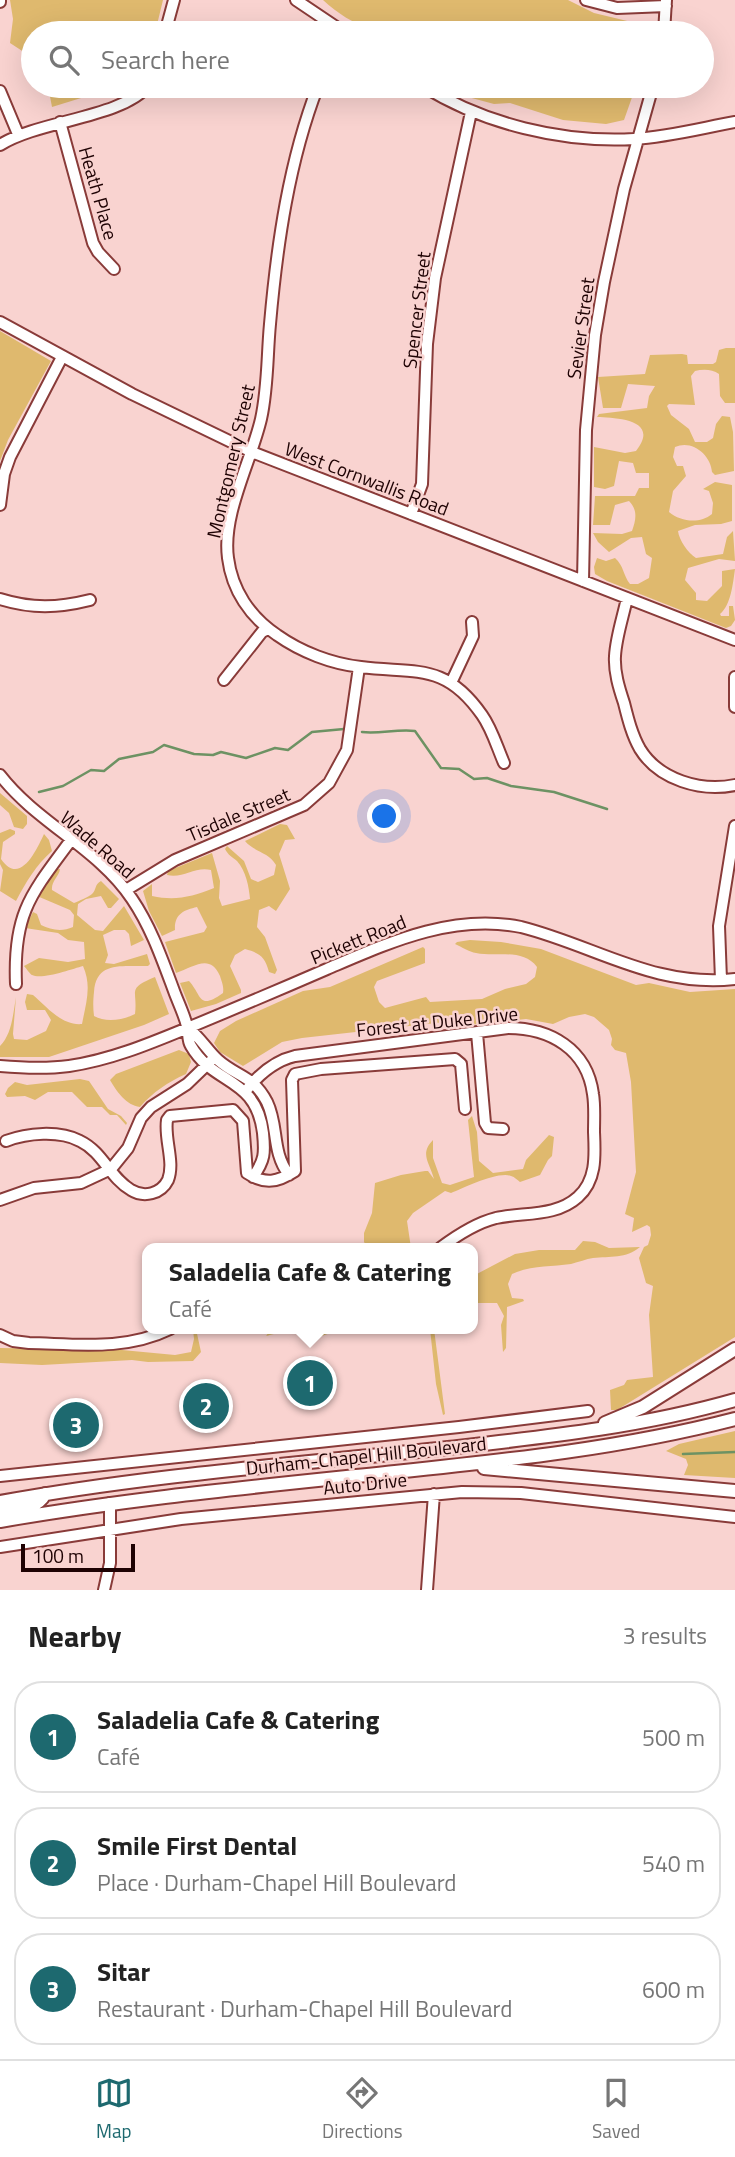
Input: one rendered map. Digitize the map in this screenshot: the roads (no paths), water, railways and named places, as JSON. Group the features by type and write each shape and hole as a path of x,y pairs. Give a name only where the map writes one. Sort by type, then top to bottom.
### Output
{"main road":[{"path":"560,1435 627,1415 735,1349"},
{"name":"Durham-Chapel Hill Boulevard","path":"0,1502 242,1470 560,1435 652,1421 735,1400"},
{"name":"Durham-Chapel Hill Boulevard","path":"0,1521 110,1503 452,1466 624,1444 735,1419"},
{"path":"452,1466 527,1470 735,1491"},
{"path":"110,1503 113,1494 120,1491 226,1477 242,1470"},
{"path":"0,1513 32,1506 45,1494"}],"street":[{"path":"168,21 174,0"},
{"path":"296,0 327,21"},
{"path":"586,0 617,8 666,3 665,21"},
{"path":"0,91 18,134"},
{"path":"0,145 18,134 114,107 131,98"},
{"name":"Montgomery Street","path":"314,98 300,136 279,247 266,391 252,452 229,525 228,559 233,582 242,601 268,629 316,655 359,667 411,670 439,676 451,683 484,717 504,763"},
{"path":"445,98 471,112 505,123 578,137 637,139 735,122"},
{"name":"Sevier Street","path":"583,581 586,430 591,367 604,282 637,139 649,98"},
{"name":"Spencer Street","path":"411,514 422,484 427,344 435,278 471,112"},
{"name":"Heath Place","path":"60,122 93,243 114,270"},
{"name":"West Cornwallis Road","path":"0,322 144,400 252,452 735,640"},
{"path":"0,505 4,474 10,457 62,357"},
{"path":"0,598 29,606 52,608 90,600"},
{"path":"627,598 616,647 616,671 632,733 639,747 652,763 677,779 711,787 735,785"},
{"path":"451,683 473,636 472,622"},
{"path":"223,680 262,632 268,629"},
{"name":"Tisdale Street","path":"126,890 175,860 304,805 329,783 347,750 359,667"},
{"path":"735,677 735,707"},
{"name":"Wade Road","path":"0,775 24,802 126,890 153,937 188,1028"},
{"path":"721,980 719,916 735,826"},
{"path":"16,984 16,942 23,912 37,886 71,840"},
{"name":"Pickett Road","path":"0,1066 52,1068 108,1057 188,1028 381,946 417,933 458,925 496,924 521,927 563,939 627,965 662,975 689,980 735,979"},
{"path":"188,1028 191,1048 249,1087 267,1103 279,1158 289,1174"},
{"name":"Forest at Duke Drive","path":"249,1087 270,1067 295,1056 508,1028 537,1030 562,1043 576,1056 588,1075 593,1095 594,1167 589,1185 569,1204 546,1212 489,1220 447,1243"},
{"path":"477,1033 485,1124 488,1128 503,1129"},
{"path":"6,1141 32,1135 75,1138 93,1149 131,1191 142,1194 154,1193 163,1187 169,1178 166,1126 170,1116 233,1110 243,1121 247,1174 258,1181 269,1182 282,1180 295,1171 292,1080 295,1074 321,1069 455,1059 461,1065 465,1109"},
{"path":"0,1200 41,1187 82,1183 111,1169 128,1148 141,1118 150,1107 187,1084 211,1061"},
{"path":"249,1087 258,1111 265,1154 253,1177"},
{"path":"0,1335 13,1341 29,1343 124,1343 142,1341 158,1334"},
{"path":"0,1476 43,1469 472,1426 588,1410"},
{"name":"Auto Drive","path":"0,1547 181,1519 433,1494 508,1492 735,1517"},
{"path":"428,1590 433,1494"},
{"path":"104,1590 110,1563 110,1503"}],"waterway":[{"path":"39,792 63,786 91,770 104,771 119,759 153,752 164,745 194,754 213,755 221,752 246,758 275,748 288,750 312,732 344,729"},
{"path":"362,732 415,731 441,768 459,769 474,779 487,778 511,786 554,792 607,809"},
{"path":"683,1454 735,1452"}],"place":[{"name":"Saladelia Cafe & Catering","path":"310,1383"},
{"name":"Smile First Dental","path":"206,1406"},
{"name":"Sitar","path":"76,1425"}]}
